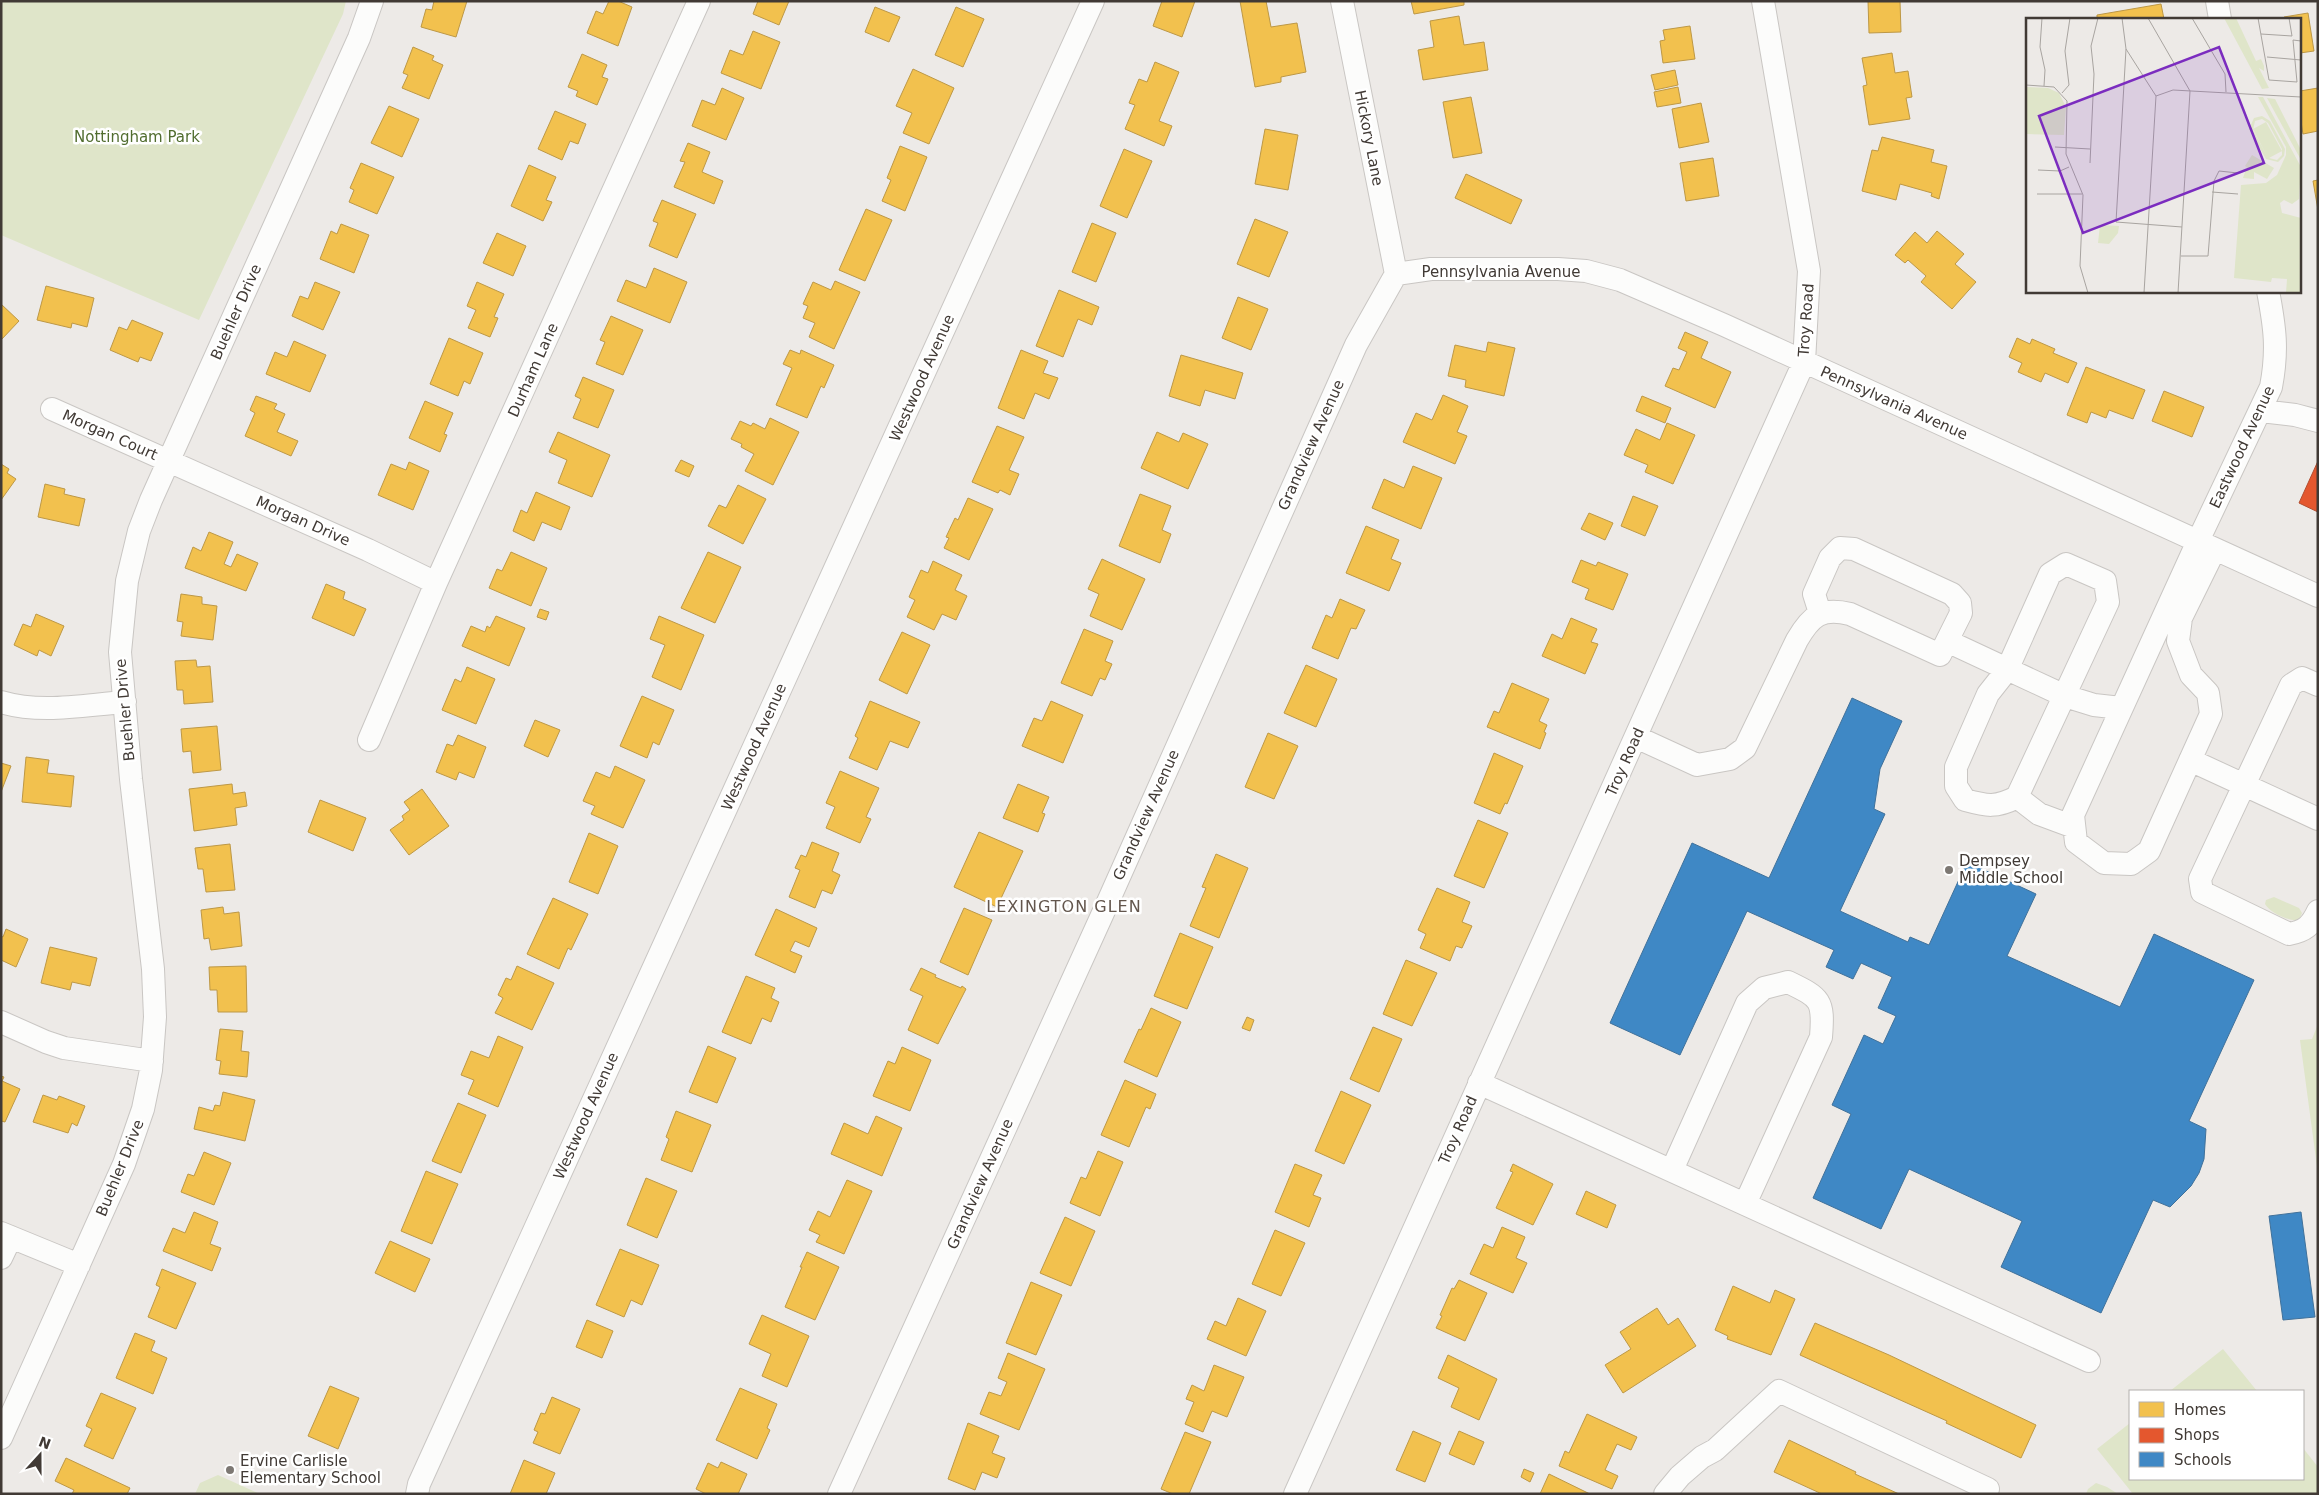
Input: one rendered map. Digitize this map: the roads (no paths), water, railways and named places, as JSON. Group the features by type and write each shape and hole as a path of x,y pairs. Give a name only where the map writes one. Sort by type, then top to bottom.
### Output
{"street":[{"name":"Buehler Drive","path":"1,1438 132,1146 143,1109 152,1061 155,1017 153,968 120,652 121,626 127,581 139,531 359,38 372,1"},
{"name":"Durham Lane","path":"369,740 436,583 699,1"},
{"name":"Westwood Avenue","path":"417,1494 426,1467 1093,1"},
{"name":"Hickory Lane","path":"1342,1 1396,274"},
{"name":"Troy Road","path":"1295,1494 1804,362 1809,271 1763,1"},
{"path":"2217,1 2220,18"},
{"name":"Pennsylvania Avenue","path":"1396,274 1431,269 1558,269 1586,271 1620,280 2318,596"},
{"name":"Grandview Avenue","path":"839,1494 1103,913 1356,345 1396,274"},
{"name":"Eastwood Avenue","path":"2206,545 2271,387 2276,360 2275,326 2268,292"},
{"name":"Morgan Court","path":"52,409 169,461"},
{"path":"2261,411 2295,415 2318,421"},
{"name":"Morgan Drive","path":"169,461 436,583"},
{"path":"2206,545 2181,618 2178,641 2191,675 2208,693 2211,714 2149,851 2131,864 2104,863 2076,842 2073,815 2121,708 2206,545"},
{"path":"1636,737 1698,765 1730,759 1745,748 1797,640 1806,624 1820,613 1834,610 1850,614 1940,655 1961,613 1960,603 1952,594 1854,549 1840,548 1830,558 1814,594 1820,613"},
{"path":"2066,564 2105,581 2108,602 2017,797 2002,804 1984,806 1964,800 1956,786 1956,767 1988,694 2007,670 2050,574 2066,564"},
{"path":"1947,641 2065,696 2094,705 2121,708"},
{"path":"2318,685 2302,678 2291,686 2242,785 2200,879 2202,892 2289,934 2302,932 2314,919 2318,911"},
{"path":"1,702 22,708 38,709 124,702"},
{"path":"2190,760 2318,819"},
{"path":"2017,797 2040,814 2074,827"},
{"path":"1672,1170 1747,1003 1764,988 1788,982 1813,994 1823,1012 1820,1037 1745,1204"},
{"path":"1,1022 64,1048 152,1061"},
{"path":"1479,1083 2089,1361"},
{"path":"1,1258 6,1235 78,1266"},
{"path":"1666,1494 1680,1476 1702,1457 1715,1450 1779,1391 1988,1489"}],"place":[{"name":"Dempsey Middle School","path":"1949,870"},
{"name":"Ervine Carlisle Elementary School","path":"230,1470"}],"district":[{"name":"LEXINGTON GLEN","path":"1064,906"}],"park label":[{"name":"Nottingham Park","path":"137,137"}]}
